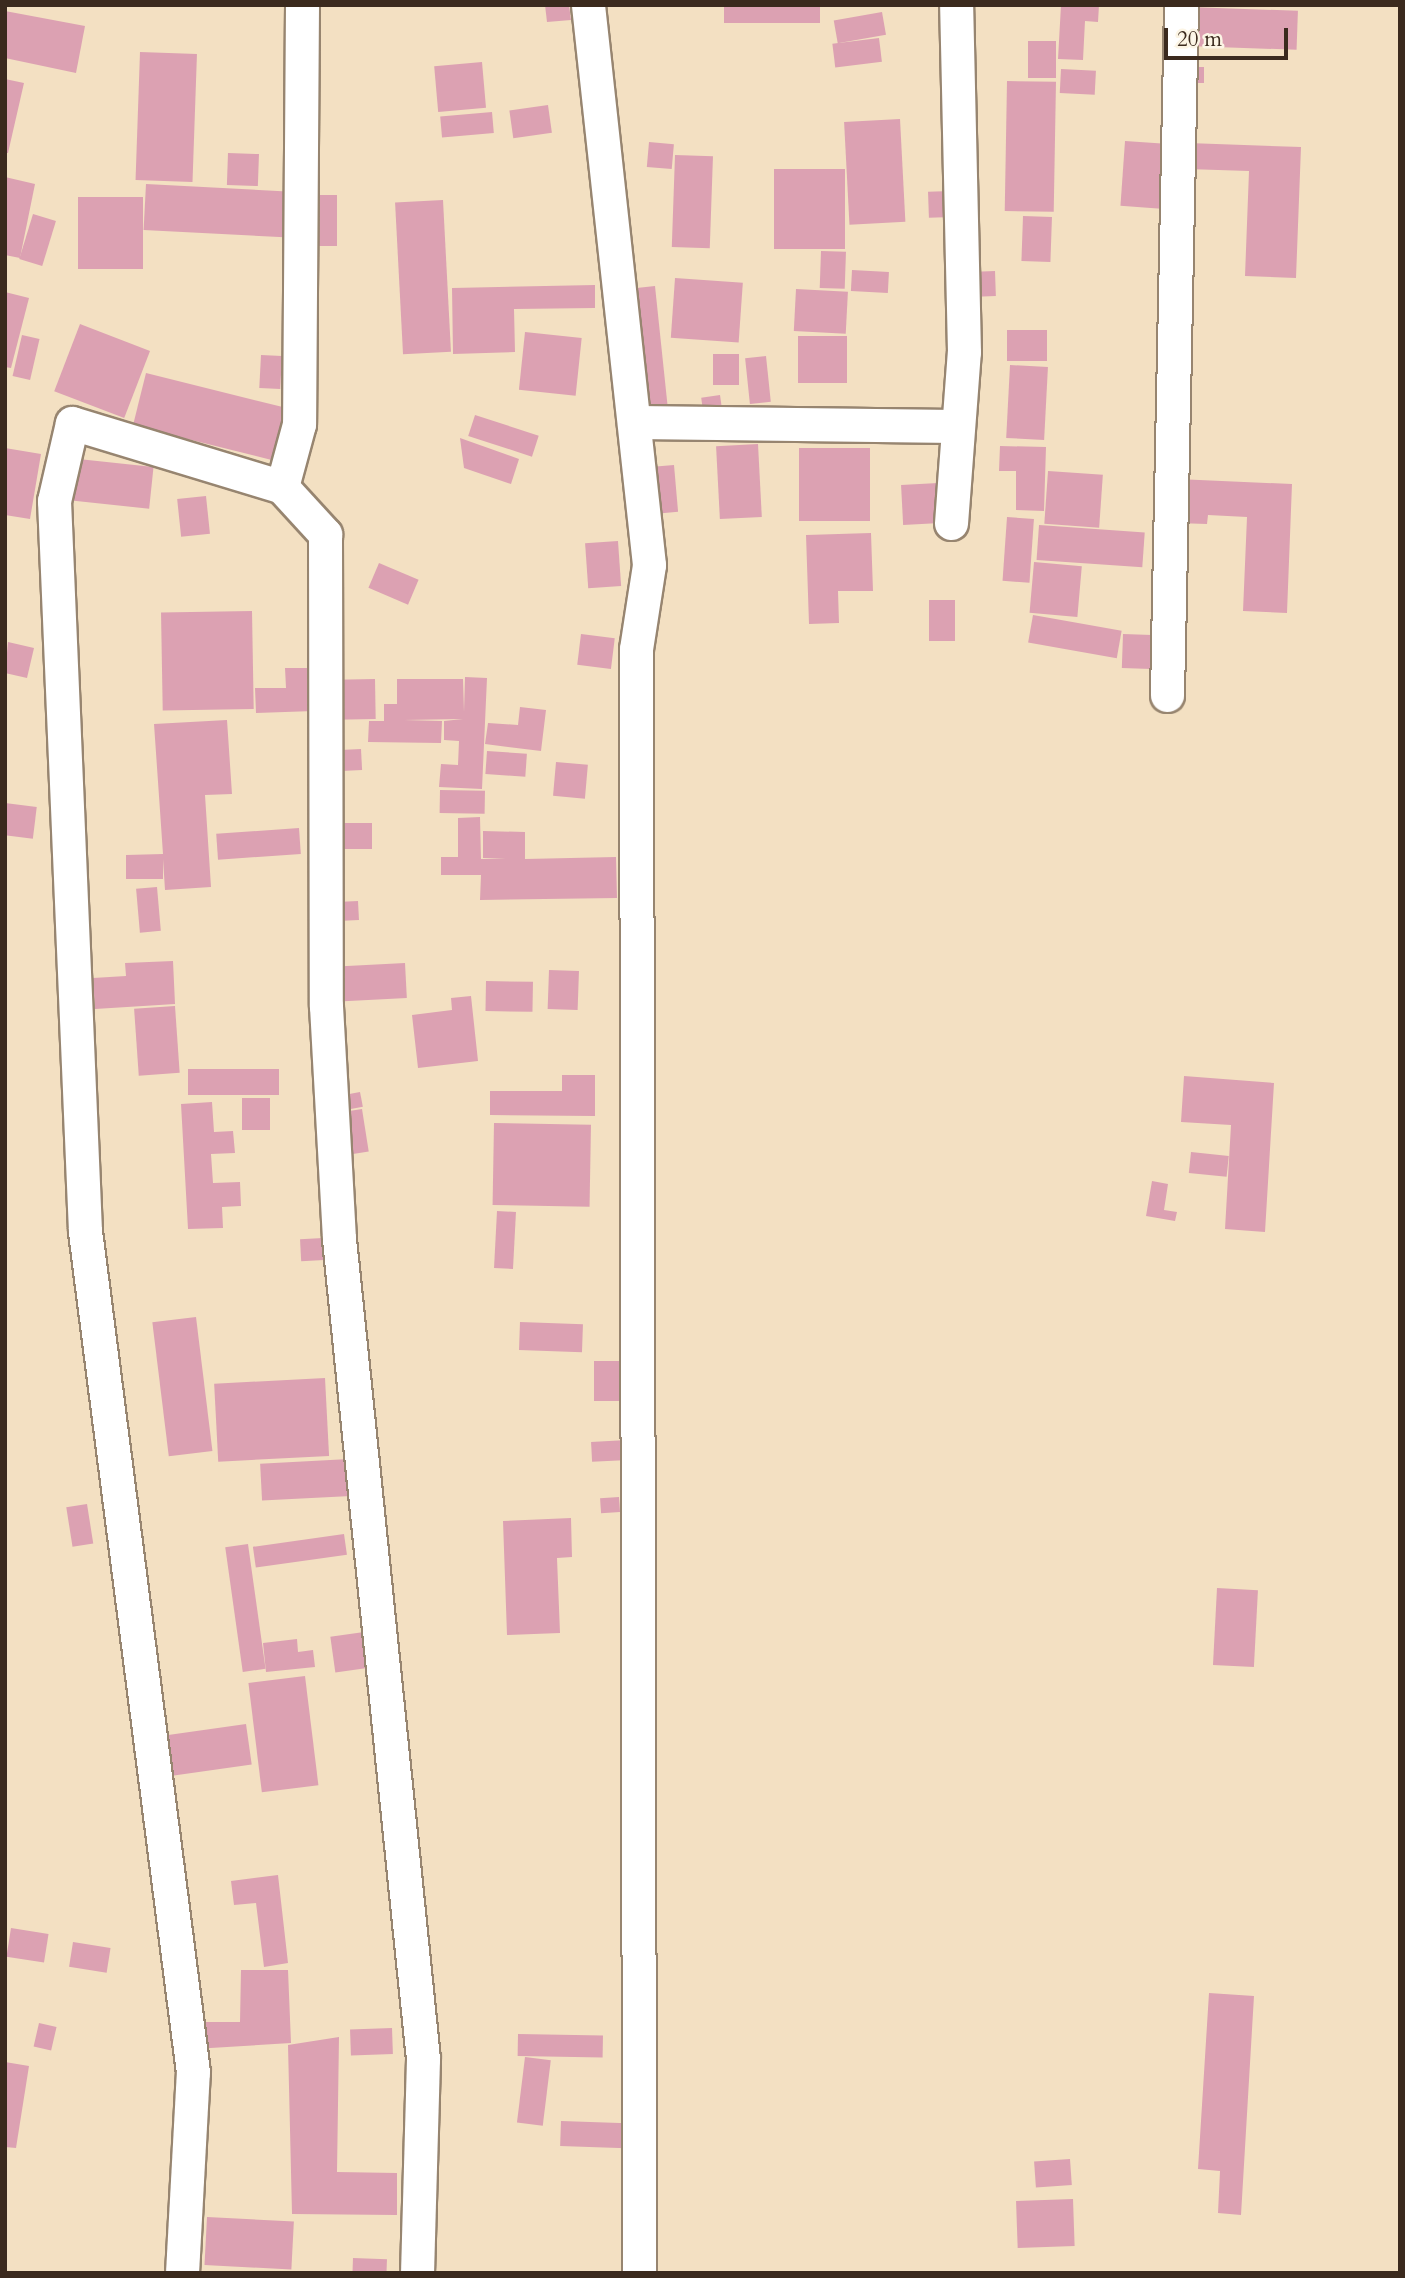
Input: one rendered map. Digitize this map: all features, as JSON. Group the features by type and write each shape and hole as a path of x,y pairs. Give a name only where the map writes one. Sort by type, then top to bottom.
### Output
{"street":[{"path":"282,487 299,424 302,5"},
{"path":"588,5 649,565 636,649 639,2273"},
{"path":"951,523 964,352 956,5"},
{"path":"1167,695 1181,5"},
{"path":"182,2273 193,2072 85,1231 54,501 72,422 282,487 325,534 326,1006 339,1239 423,2059 417,2273"},
{"path":"634,422 958,426"}],"building":[{"path":"545,5 569,5 571,20 547,22"},
{"path":"724,5 820,5 820,23 724,23"},
{"path":"1061,5 1099,5 1098,22 1085,21 1083,60 1058,59"},
{"path":"1189,7 1298,11 1297,50 1188,46"},
{"path":"5,11 85,26 76,73 5,58"},
{"path":"882,12 886,35 838,43 834,21"},
{"path":"879,38 882,62 835,68 832,44"},
{"path":"1028,41 1056,41 1056,78 1028,78"},
{"path":"140,52 197,54 192,182 136,180"},
{"path":"482,62 486,108 438,112 434,66"},
{"path":"1188,67 1204,67 1204,83 1188,83"},
{"path":"1061,69 1096,71 1095,95 1060,93"},
{"path":"5,79 24,83 8,153 5,153"},
{"path":"1007,81 1056,82 1054,212 1005,211"},
{"path":"548,105 552,133 513,138 509,110"},
{"path":"492,112 494,133 442,137 440,117"},
{"path":"900,119 905,222 849,225 844,122"},
{"path":"1125,141 1169,144 1164,209 1120,206"},
{"path":"649,142 674,144 672,169 647,167"},
{"path":"1188,143 1301,147 1296,278 1245,276 1249,171 1187,169"},
{"path":"228,153 259,154 258,186 227,185"},
{"path":"675,155 713,156 710,248 672,247"},
{"path":"774,169 845,169 845,249 774,249"},
{"path":"5,177 35,184 20,258 5,255"},
{"path":"146,184 287,191 284,237 144,230"},
{"path":"951,191 952,217 929,218 928,192"},
{"path":"307,195 337,195 337,246 307,246"},
{"path":"78,197 143,197 143,269 78,269"},
{"path":"443,200 451,352 403,354 395,203"},
{"path":"33,214 56,221 42,266 19,259"},
{"path":"1023,216 1052,217 1050,262 1021,261"},
{"path":"821,251 846,252 845,289 820,288"},
{"path":"852,270 889,272 888,293 851,291"},
{"path":"995,271 996,296 970,297 969,272"},
{"path":"675,278 743,283 739,343 671,338"},
{"path":"595,285 595,308 514,309 515,352 453,354 452,288"},
{"path":"655,286 668,411 638,414 625,289"},
{"path":"796,289 848,292 846,334 794,331"},
{"path":"5,292 29,298 11,368 5,367"},
{"path":"80,324 150,351 124,418 54,391"},
{"path":"1007,330 1047,330 1047,361 1007,361"},
{"path":"525,332 582,338 576,396 519,390"},
{"path":"22,335 40,339 30,380 13,376"},
{"path":"798,336 847,336 847,383 798,383"},
{"path":"713,354 739,354 739,385 713,385"},
{"path":"261,355 282,356 280,389 259,388"},
{"path":"766,356 771,402 750,404 745,358"},
{"path":"1010,365 1048,367 1044,440 1006,438"},
{"path":"146,373 285,408 272,460 133,425"},
{"path":"720,395 722,410 703,412 701,398"},
{"path":"475,415 539,436 532,457 468,436"},
{"path":"460,438 519,459 511,484 464,468"},
{"path":"758,444 762,517 720,519 716,446"},
{"path":"1000,446 1046,447 1044,511 1016,510 1016,471 999,471"},
{"path":"5,448 41,454 30,519 5,515"},
{"path":"799,448 870,448 870,521 799,521"},
{"path":"69,458 154,467 149,509 65,500"},
{"path":"674,465 678,512 648,514 644,468"},
{"path":"1048,471 1103,475 1099,528 1044,524"},
{"path":"1177,479 1292,484 1287,613 1243,611 1247,517 1208,515 1207,524 1176,523"},
{"path":"938,483 940,523 903,525 901,485"},
{"path":"206,496 210,534 181,537 177,499"},
{"path":"1007,517 1034,519 1029,583 1003,581"},
{"path":"1039,525 1145,532 1142,567 1037,560"},
{"path":"871,533 873,591 838,591 839,623 809,624 806,535"},
{"path":"618,541 621,586 588,588 585,543"},
{"path":"1034,562 1082,566 1077,617 1030,613"},
{"path":"379,563 419,580 408,605 368,588"},
{"path":"929,600 955,600 955,641 929,641"},
{"path":"252,611 254,709 163,711 161,613"},
{"path":"1033,615 1122,631 1117,658 1028,643"},
{"path":"581,634 615,638 611,669 577,665"},
{"path":"1123,634 1152,635 1151,669 1122,668"},
{"path":"8,642 34,648 27,678 5,673"},
{"path":"285,668 312,668 314,711 256,713 255,688 286,688"},
{"path":"465,677 487,678 482,789 439,787 441,764 458,765 459,741 444,740 444,721 463,719 404,720 442,721 441,743 368,742 369,721 384,721 384,704 397,704 397,679 463,679 464,712"},
{"path":"375,679 376,719 336,720 335,680"},
{"path":"520,707 546,710 541,751 485,744 488,723 518,725"},
{"path":"227,720 232,794 205,795 211,887 165,890 163,859 163,879 126,879 126,855 163,854 154,724"},
{"path":"361,749 362,770 341,771 340,750"},
{"path":"487,751 527,754 525,777 485,774"},
{"path":"556,762 588,765 585,799 553,796"},
{"path":"440,790 485,791 485,814 440,813"},
{"path":"5,803 37,807 33,839 5,835"},
{"path":"480,817 481,859 506,859 483,858 483,831 525,832 525,859 616,857 617,898 480,900 481,875 441,875 441,857 458,857 458,818"},
{"path":"341,823 372,823 372,849 341,849"},
{"path":"299,828 301,854 218,860 216,834"},
{"path":"157,887 161,931 140,933 136,889"},
{"path":"358,901 359,920 343,921 342,902"},
{"path":"173,961 175,1004 95,1009 93,978 126,976 125,963"},
{"path":"405,963 407,998 344,1001 342,966"},
{"path":"549,970 579,971 578,1010 548,1009"},
{"path":"486,981 533,982 532,1012 485,1011"},
{"path":"471,996 478,1061 418,1068 412,1015 452,1010 451,998"},
{"path":"175,1006 180,1073 139,1076 134,1009"},
{"path":"188,1069 279,1069 279,1095 188,1095"},
{"path":"562,1075 595,1075 595,1116 490,1115 490,1091 562,1091"},
{"path":"1184,1076 1274,1083 1265,1232 1225,1229 1231,1125 1181,1122"},
{"path":"360,1092 363,1107 348,1110 345,1095"},
{"path":"242,1098 270,1098 270,1130 242,1130"},
{"path":"212,1102 214,1132 233,1131 235,1153 211,1154 213,1183 240,1182 241,1206 222,1207 223,1228 188,1229 181,1104"},
{"path":"362,1109 369,1151 353,1154 346,1112"},
{"path":"494,1123 591,1125 590,1207 493,1205"},
{"path":"1191,1152 1229,1156 1227,1177 1189,1173"},
{"path":"1152,1181 1168,1184 1164,1210 1177,1212 1175,1221 1146,1216"},
{"path":"497,1211 516,1212 513,1269 494,1268"},
{"path":"323,1238 324,1260 301,1261 300,1239"},
{"path":"196,1317 212,1451 169,1456 152,1322"},
{"path":"520,1322 583,1324 582,1352 519,1350"},
{"path":"594,1361 635,1361 635,1401 594,1401"},
{"path":"325,1378 329,1456 218,1462 214,1384"},
{"path":"627,1440 628,1460 592,1462 591,1442"},
{"path":"349,1459 351,1496 262,1501 260,1464"},
{"path":"619,1497 620,1512 601,1513 600,1498"},
{"path":"87,1504 93,1544 73,1547 66,1507"},
{"path":"571,1518 572,1557 557,1558 560,1633 507,1635 503,1521"},
{"path":"344,1534 347,1555 256,1568 253,1547"},
{"path":"248,1544 266,1669 243,1672 225,1547"},
{"path":"1217,1588 1258,1590 1254,1667 1213,1665"},
{"path":"364,1632 369,1668 335,1672 330,1637"},
{"path":"297,1639 298,1652 313,1650 315,1667 266,1672 263,1643"},
{"path":"305,1676 318,1785 262,1792 248,1683"},
{"path":"246,1724 252,1765 162,1777 156,1737"},
{"path":"278,1875 288,1963 264,1967 256,1903 234,1905 231,1881"},
{"path":"11,1928 49,1934 44,1963 6,1957"},
{"path":"73,1942 111,1948 107,1973 69,1967"},
{"path":"241,1970 288,1970 291,2043 194,2049 194,2022 240,2022"},
{"path":"1209,1993 1254,1996 1241,2215 1218,2213 1220,2171 1198,2169"},
{"path":"39,2023 57,2027 51,2050 34,2046"},
{"path":"392,2028 393,2054 351,2055 350,2029"},
{"path":"518,2034 603,2035 603,2057 518,2056"},
{"path":"339,2037 337,2172 397,2173 397,2215 292,2214 288,2045"},
{"path":"525,2057 551,2060 543,2126 517,2123"},
{"path":"5,2062 29,2066 16,2148 5,2147"},
{"path":"561,2121 627,2123 626,2148 560,2146"},
{"path":"1070,2159 1072,2185 1036,2187 1034,2162"},
{"path":"1073,2199 1075,2246 1018,2248 1016,2201"},
{"path":"207,2217 294,2222 291,2269 204,2265"},
{"path":"353,2258 387,2259 386,2273 352,2273"}]}
